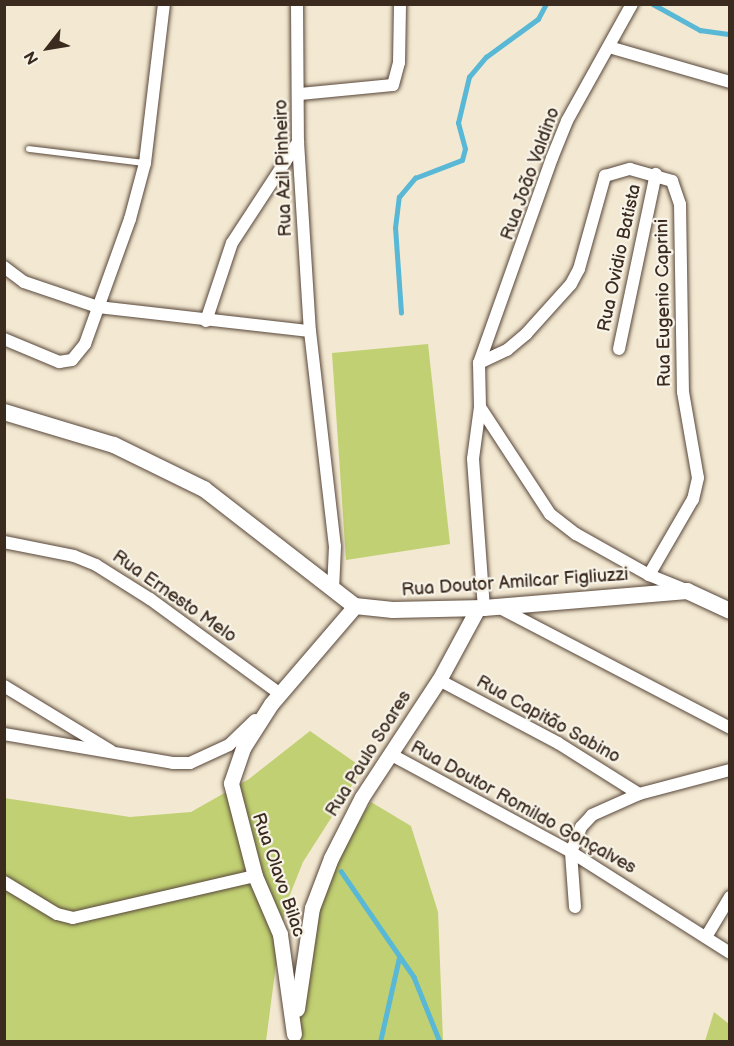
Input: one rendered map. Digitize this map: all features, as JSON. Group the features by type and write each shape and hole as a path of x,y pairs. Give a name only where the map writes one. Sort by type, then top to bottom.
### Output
{"main road":[{"name":"Rua Doutor Amilcar Figliuzzi","path":"4,412 114,445 204,489 356,606 393,610 487,608 687,591"},
{"path":"687,591 729,611"}],"street":[{"path":"4,339 59,362 77,356 98,307 130,219 145,163 164,4"},
{"name":"Rua Azil Pinheiro","path":"297,4 300,94 298,142 310,331 335,546 333,590"},
{"path":"300,94 393,85 399,63 400,4"},
{"name":"Rua João Valdino","path":"479,363 567,122 632,4"},
{"path":"609,47 729,82"},
{"path":"206,321 232,243 298,142"},
{"path":"656,174 618,169 605,176 579,269 571,284 507,350 479,363 480,407 474,436 487,608 729,728"},
{"name":"Rua Ovidio Batista","path":"619,349 656,174"},
{"name":"Rua Eugenio Caprini","path":"649,575 693,499 698,478 680,355 679,194 672,181 656,174"},
{"path":"4,267 24,282 98,307 310,331"},
{"path":"480,407 550,514 576,534 649,575 687,591"},
{"name":"Rua Ernesto Melo","path":"4,542 74,556 96,565 150,599 274,699"},
{"name":"Rua Olavo Bilac","path":"4,734 173,763 208,757 229,745 274,699 356,606"},
{"name":"Rua Paulo Soares","path":"293,1038 312,908 351,816 487,608"},
{"name":"Rua Capitão Sabino","path":"439,680 558,743 639,794"},
{"path":"4,686 117,754"},
{"name":"Rua Olavo Bilac","path":"274,699 243,748 231,783 255,876 282,944 293,1038"},
{"name":"Rua Doutor Romildo Gonçalves","path":"390,754 571,852 729,953"},
{"path":"574,907 571,852 581,826 592,815 639,794 729,770"},
{"path":"4,882 57,914 73,918 255,876"},
{"path":"706,937 729,897"}],"lane":[{"path":"29,149 145,163"}],"green space":[{"path":"428,344 450,544 346,560 332,353"},
{"path":"310,731 363,768 303,862 289,897 280,934 266,1041 5,1041 4,798 130,817 191,812 249,779"},
{"path":"371,802 411,826 438,912 443,1041 291,1042 300,983 325,874"},
{"path":"714,1012 729,1024 729,1041 705,1041"}],"waterway":[{"path":"401,313 395,228 399,197 415,178 462,160 465,149 458,123 469,77 486,57 538,19 546,4"},
{"path":"653,4 700,30 730,34"},
{"path":"341,871 414,977 440,1042"},
{"path":"380,1042 399,958"}]}
